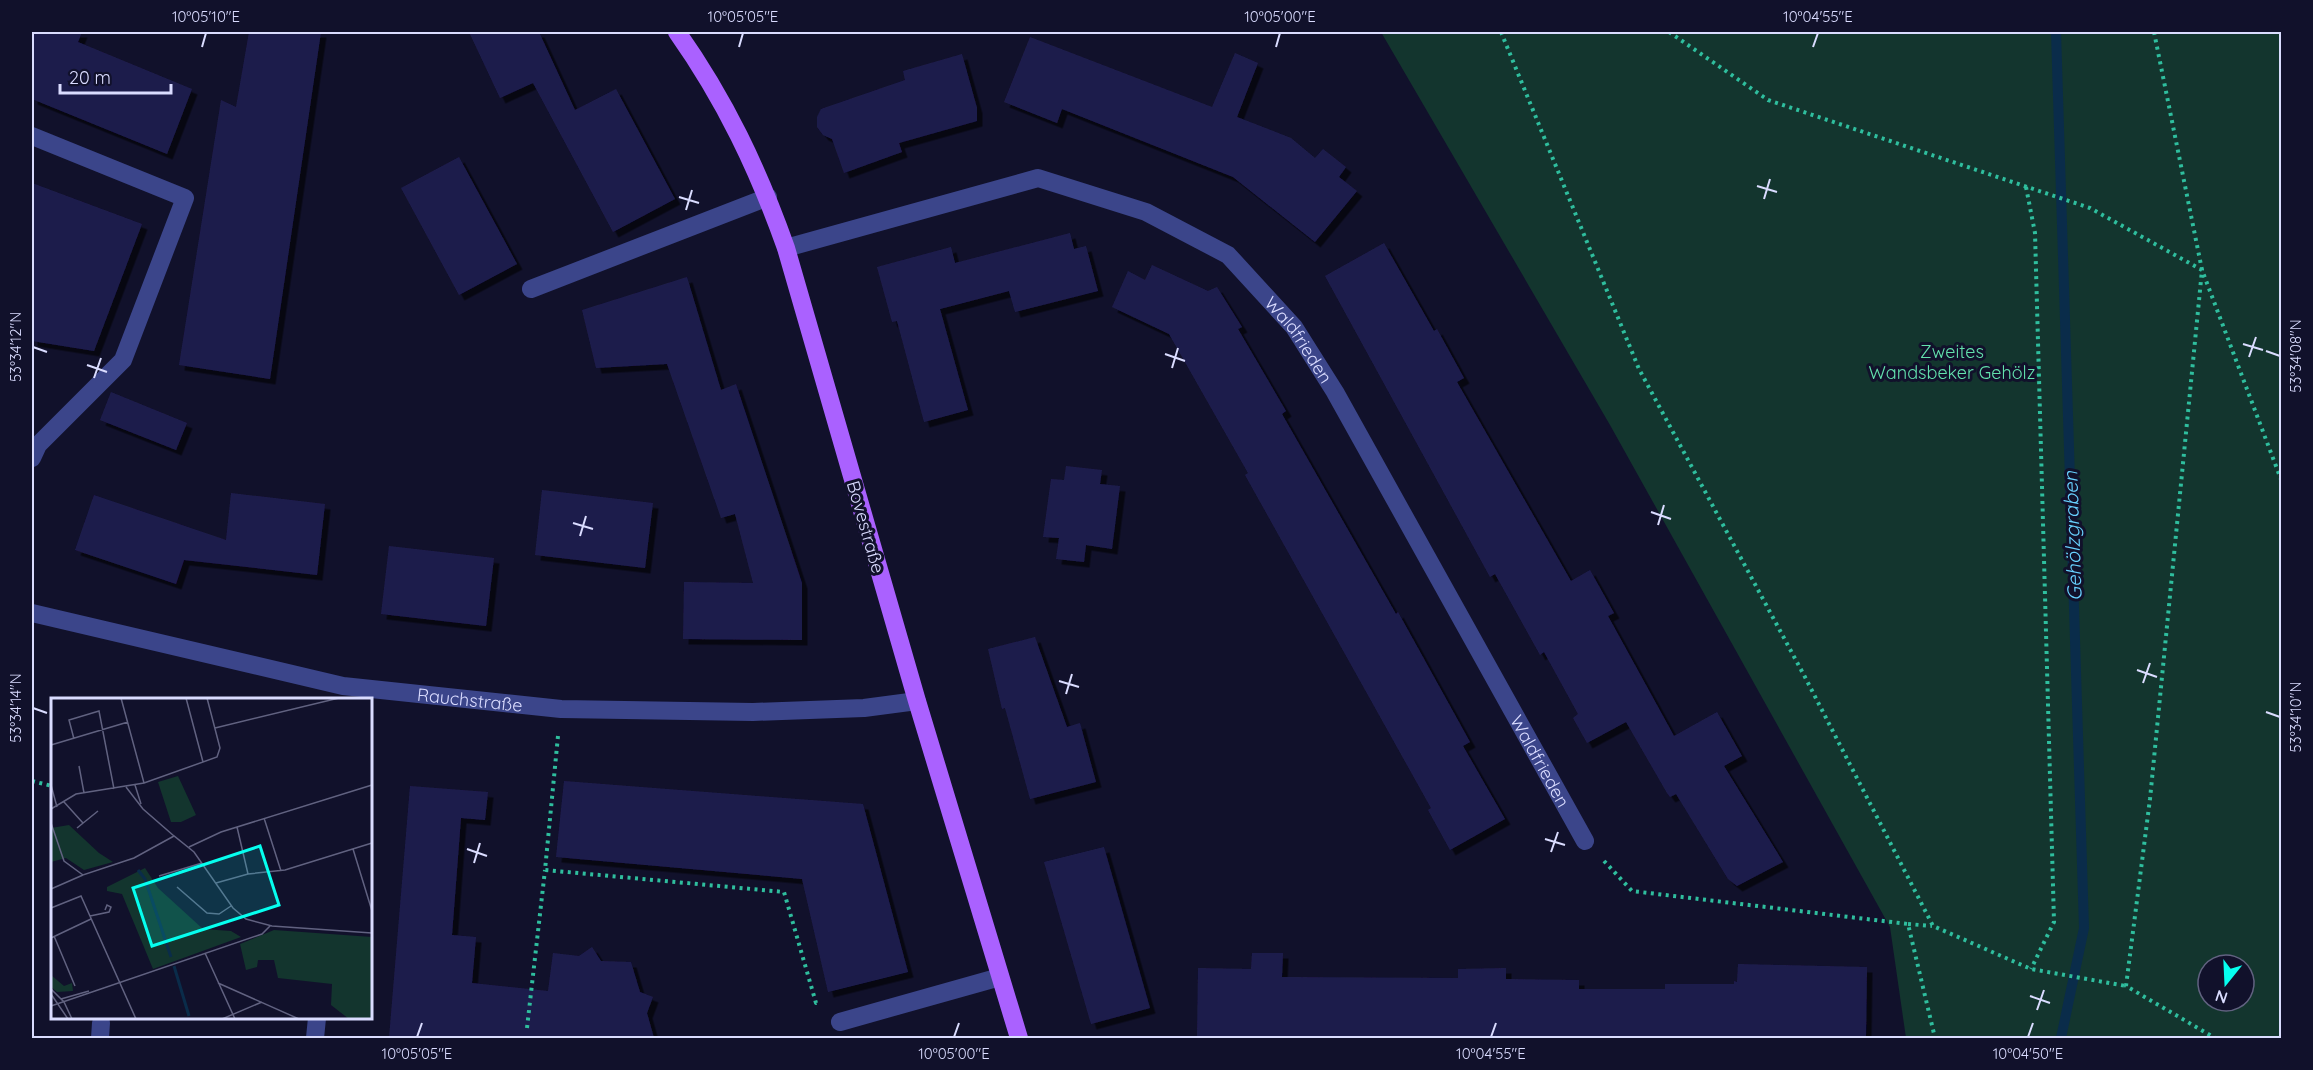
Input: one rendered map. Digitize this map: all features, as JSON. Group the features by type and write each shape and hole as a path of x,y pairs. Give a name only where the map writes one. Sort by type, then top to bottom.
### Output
{"main road":[{"name":"Bovestraße","path":"677,32 730,115 768,197 786,248 917,701 1018,1038"}],"street":[{"path":"32,136 185,198 123,360 34,448"},
{"name":"Waldfrieden","path":"786,248 1038,178 1146,212 1228,255 1294,327 1335,392 1585,841"},
{"path":"531,288 768,197"},
{"name":"Rauchstraße","path":"32,612 343,693 561,709 753,712 864,708 917,701"},
{"path":"840,1022 1000,977"},
{"path":"315,1038 317,1019"}],"path":[{"path":"1501,32 1639,369 1805,677 1933,927"},
{"path":"1669,32 1768,100 2090,208 2202,270"},
{"path":"2154,32 2202,270 2282,482"},
{"path":"2026,187 2035,233 2054,922 2031,969"},
{"path":"2126,986 2150,799 2202,270"},
{"path":"527,1028 561,709"},
{"path":"32,781 51,786"},
{"path":"1585,841 1632,891 1933,927 2031,969 2126,986 2215,1038"},
{"path":"545,870 784,892 816,1003 827,1000"},
{"path":"1908,924 1935,1038"}],"green space":[{"name":"Zweites Wandsbeker Gehölz","path":"1381,32 2281,32 2281,1038 1906,1038 1890,927 1610,425"}],"building":[{"path":"32,32 82,32 78,42 192,89 167,154 32,99"},
{"path":"249,32 321,32 270,379 179,365 221,100 236,107"},
{"path":"469,32 539,32 575,110 616,89 675,199 613,232 533,83 500,98"},
{"path":"1030,37 1212,107 1235,53 1258,63 1237,117 1291,138 1315,158 1323,149 1346,167 1339,177 1357,191 1315,242 1233,177 1062,109 1057,123 1004,102"},
{"path":"962,54 977,108 977,121 899,143 902,152 844,173 832,139 823,135 817,127 817,117 821,109 905,80 903,71"},
{"path":"459,157 517,264 459,295 401,188"},
{"path":"32,183 142,224 94,351 32,341"},
{"path":"1070,233 1074,249 1086,246 1098,291 1015,312 1009,291 940,309 968,410 924,422 897,321 892,322 877,267 951,247 955,263"},
{"path":"1384,243 1434,331 1437,329 1464,378 1457,382 1571,581 1590,570 1614,613 1608,616 1674,736 1717,712 1742,756 1724,766 1783,862 1737,886 1728,879 1676,794 1670,797 1667,793 1626,722 1587,743 1573,718 1578,714 1544,652 1540,655 1495,574 1490,577 1325,276"},
{"path":"1152,265 1208,291 1217,287 1242,327 1238,329 1286,411 1282,414 1396,614 1398,612 1470,742 1463,746 1505,819 1450,850 1428,810 1431,808 1245,475 1248,473 1169,334 1112,307 1128,271 1145,280"},
{"path":"687,277 721,390 736,384 802,583 802,640 683,639 684,582 753,583 735,514 721,518 667,364 596,368 582,310"},
{"path":"111,392 187,423 176,450 100,420"},
{"path":"1066,466 1102,470 1100,484 1120,486 1112,549 1086,545 1084,562 1056,559 1059,538 1043,537 1051,479 1064,480"},
{"path":"542,490 653,503 645,568 535,555"},
{"path":"231,493 325,504 317,575 184,560 176,584 75,550 94,495 226,540"},
{"path":"389,546 494,558 486,626 381,614"},
{"path":"1035,637 1067,727 1080,723 1096,782 1030,799 1005,708 1002,709 988,649"},
{"path":"564,781 863,804 908,972 828,992 802,879 556,857"},
{"path":"410,786 488,792 485,820 461,818 452,935 476,937 472,983 548,991 553,953 579,956 592,947 601,961 631,962 640,992 653,997 647,1013 654,1038 389,1038"},
{"path":"1104,847 1150,1008 1091,1024 1044,862"},
{"path":"1252,953 1283,953 1282,977 1458,978 1458,969 1506,968 1506,979 1579,980 1579,989 1665,989 1665,984 1734,984 1734,981 1737,982 1738,964 1867,967 1866,1037 1197,1038 1198,968 1251,969"}],"waterway":[{"name":"Gehölzgraben","path":"2056,32 2084,928 2061,1038"}]}
